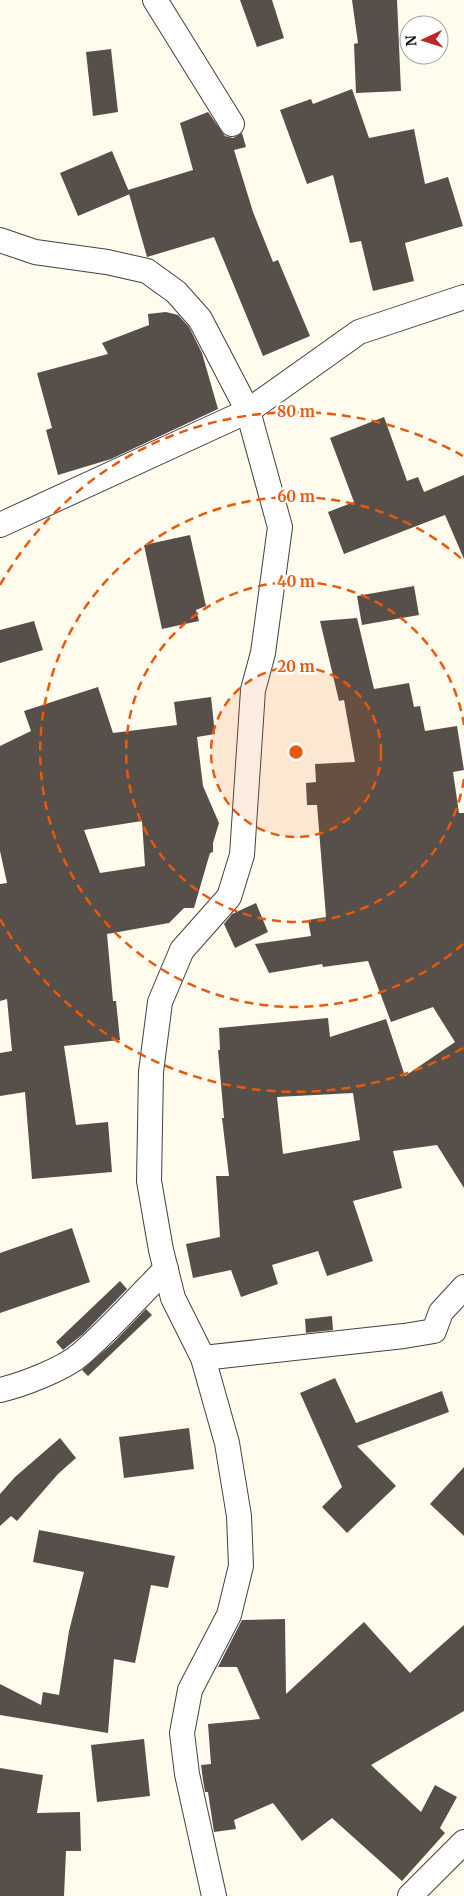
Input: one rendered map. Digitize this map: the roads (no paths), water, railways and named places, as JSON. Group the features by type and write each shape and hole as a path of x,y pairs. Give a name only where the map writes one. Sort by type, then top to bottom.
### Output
{"street":[{"path":"155,0 232,124"},
{"path":"0,240 35,252 107,262 147,270 176,292 200,319 248,411 280,527 264,653 253,690 242,855 229,897 182,950 160,1002 151,1072 149,1182 161,1250 174,1298 203,1358 227,1443 239,1516 241,1566 229,1615 190,1690 182,1733 187,1774 214,1896"},
{"path":"0,525 248,411 359,332 464,297"},
{"path":"0,1390 11,1388 49,1373 80,1356 166,1269"},
{"path":"203,1358 434,1331 441,1312 464,1287"},
{"path":"410,1896 464,1842"}]}
